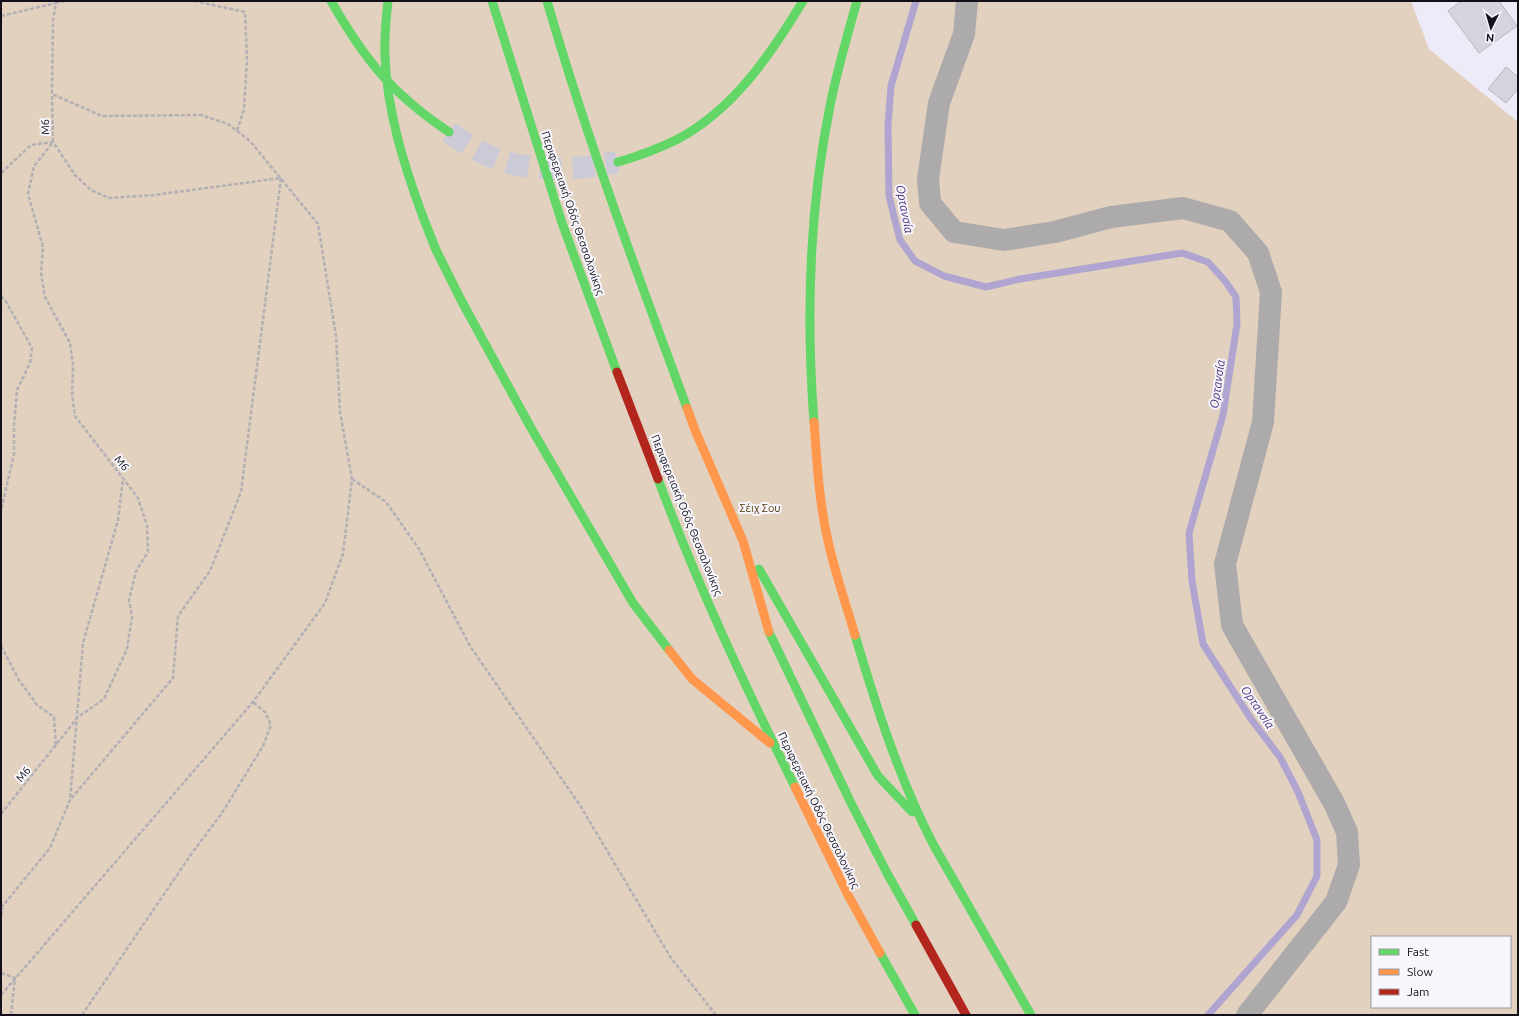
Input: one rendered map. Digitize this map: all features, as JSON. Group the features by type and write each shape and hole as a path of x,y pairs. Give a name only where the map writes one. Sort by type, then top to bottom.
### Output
{"highway":[{"path":"331,1 367,59 389,84 409,103 449,132"},
{"path":"388,1 385,28 385,50 394,125 405,167 423,217 436,250 461,300 531,428 633,603 692,679 775,747"},
{"name":"Περιφερειακή Οδός Θεσσαλονίκης","path":"492,1 562,223 600,328 670,509 720,630 775,747 848,895 915,1015"},
{"path":"547,1 567,69 616,215 695,430 743,541 878,776 920,820"},
{"path":"618,162 642,155 681,137 720,109 752,78 769,56 803,1"},
{"path":"857,1 837,72 830,106 814,215 809,325 810,369 813,422 825,527 841,591 870,689 920,820 932,844 1031,1015"},
{"path":"743,541 769,634 851,803 891,880 966,1015"}],"street":[{"path":"967,1 964,34 939,103 928,179 930,203 954,232 1004,240 1055,232 1111,217 1183,208 1230,221 1258,253 1271,292 1263,422 1225,564 1232,625 1334,804 1347,832 1350,865 1336,902 1247,1015"}],"path":[{"path":"1,16 64,1"},
{"path":"194,1 245,12 247,60 244,109 237,131"},
{"name":"M6","path":"1,814 78,716 104,699 127,649 132,617 129,600 136,572 148,552 147,525 138,498 75,416 72,394 73,365 70,343 45,297 41,273 43,247 28,194 34,166 53,142 53,20 56,3"},
{"path":"1,995 253,702 325,603 343,554 352,478 340,412 336,336 318,224 250,141 228,124 201,115 102,116 52,94"},
{"path":"1,173 31,145 53,142 75,175 91,190 109,198 161,194 281,178"},
{"path":"70,800 173,678 178,616 210,571 241,492 281,178"},
{"path":"1,296 32,348 30,363 17,390 14,426 14,454 1,511"},
{"path":"1,915 2,907 50,848 70,800 84,643 118,520 123,477"},
{"path":"352,478 386,502 419,549 470,646 581,808 671,958 716,1015"},
{"path":"1,646 19,680 37,704 54,717 56,745"},
{"path":"82,1015 192,853 222,813 263,746 271,725 265,712 253,702"},
{"path":"1,973 16,978"},
{"path":"11,1015 16,978"}],"green space":[{"name":"Σέιχ Σου","path":"1,1 1411,1 1429,49 1518,122 1518,1015 1,1015"}],"building":[{"path":"1461,1 1499,1 1517,26 1479,53 1448,11"},
{"path":"1506,67 1518,77 1518,89 1506,103 1488,89"}],"waterway":[{"name":"Ορτανσία","path":"916,1 891,86 888,126 889,196 900,240 915,261 944,276 986,287 1020,279 1182,253 1208,262 1225,281 1236,297 1237,324 1223,415 1189,533 1192,581 1203,644 1251,719 1280,757 1298,792 1317,840 1317,876 1297,915 1208,1015"}],"tunnel":[{"path":"449,132 488,156 524,166 555,169 586,167 617,162"}],"traffic: fast":[{"path":"331,1 356,41 381,74 411,104 449,132"},
{"path":"388,1 385,28 385,49 386,77 389,97 403,158 423,217"},
{"path":"492,1 562,223 617,372"},
{"path":"547,1 562,53 596,155 631,256 687,408"},
{"path":"618,162 648,152 678,139 698,127 717,112 750,79 778,41 803,1"},
{"path":"814,422 810,343 810,303 811,264 818,184 823,145 833,93 857,1"},
{"path":"423,217 436,250 461,300 531,428 633,603 669,650"},
{"path":"658,479 705,596 795,787"},
{"path":"759,569 878,776 912,812"},
{"path":"769,632 851,803 916,925"},
{"path":"855,635 889,741 909,793 921,819 933,844 1031,1015"},
{"path":"880,953 915,1015"}],"traffic: slow":[{"path":"687,408 743,541 769,632"},
{"path":"814,422 822,512 834,565 855,635"},
{"path":"669,650 692,679 770,743"},
{"path":"795,787 848,895 880,953"}],"traffic: jam":[{"path":"617,372 658,479"},
{"path":"916,925 966,1015"}]}
